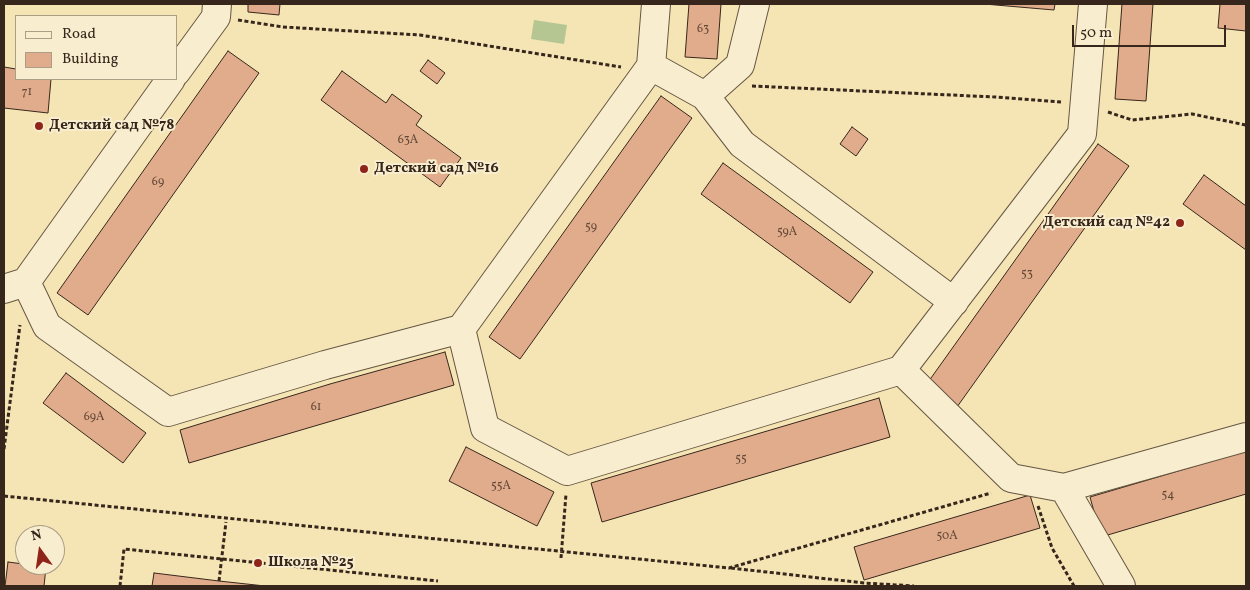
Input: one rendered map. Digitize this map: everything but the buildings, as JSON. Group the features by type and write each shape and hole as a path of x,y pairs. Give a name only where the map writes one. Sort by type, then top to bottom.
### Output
{"lane":[{"path":"178,69 216,16 217,4"},
{"path":"171,80 15,285 47,326 168,412 325,364 461,329 651,66 656,4"},
{"path":"704,96 740,64 755,4"},
{"path":"461,329 485,428 567,470 901,370 1082,134 1093,4"},
{"path":"651,66 704,96 742,144 954,302"},
{"path":"901,370 1011,478 1030,482 1064,488 1246,437"},
{"path":"1064,488 1122,586"}],"path":[{"path":"4,449 21,321"},
{"path":"561,558 567,470"},
{"path":"1030,482 1052,548 1074,586"},
{"path":"729,568 992,493"},
{"path":"4,496 864,583 914,586"},
{"path":"219,581 226,522"},
{"path":"120,586 124,549 438,581"}],"green space":[{"path":"534,20 567,25 564,44 531,39"}],"place":[{"name":"Детский сад №78","path":"39,126"},
{"name":"Детский сад №16","path":"364,169"},
{"name":"Детский сад №42","path":"1180,223"},
{"name":"Школа №25","path":"258,563"}]}
